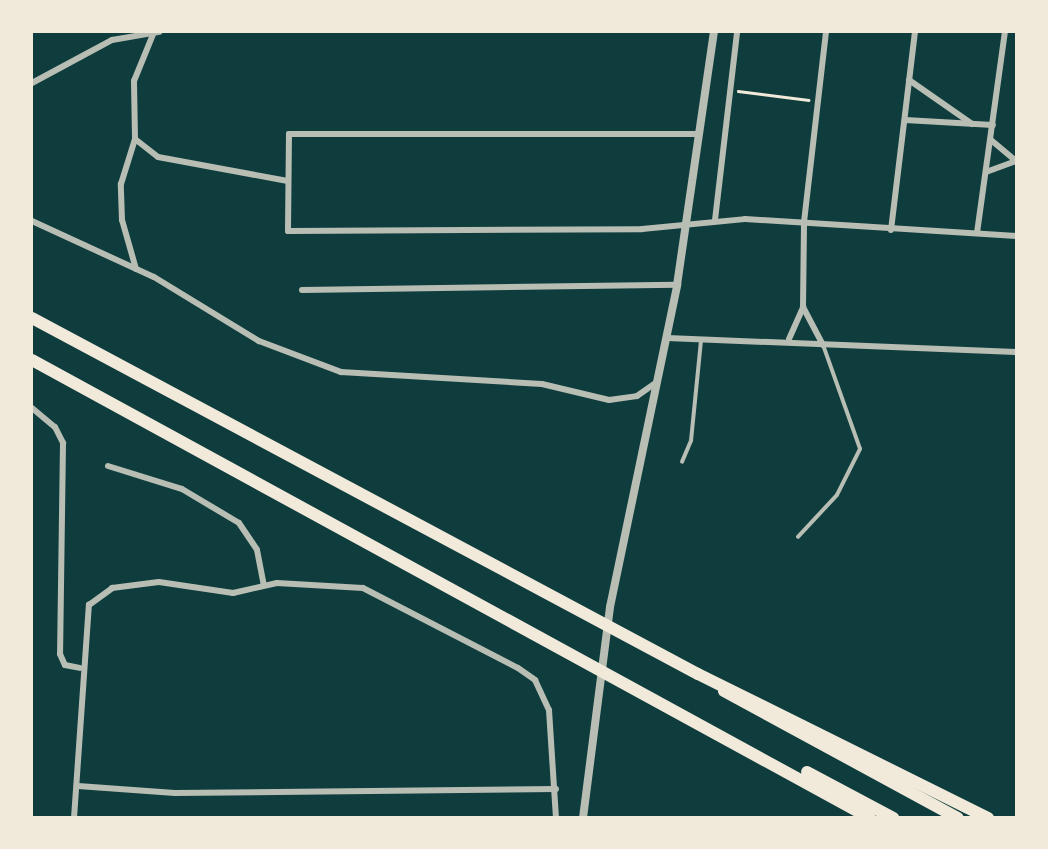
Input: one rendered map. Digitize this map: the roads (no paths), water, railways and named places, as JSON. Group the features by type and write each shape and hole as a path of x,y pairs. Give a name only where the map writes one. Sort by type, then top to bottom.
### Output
{"highway":[{"path":"32,318 698,674 958,817"},
{"path":"32,360 703,721 893,817"},
{"path":"698,674 988,817"},
{"path":"703,721 870,817"}],"street":[{"path":"32,83 113,40 156,32"},
{"path":"136,269 122,220 121,184 135,139 134,81 156,32"},
{"path":"583,817 598,681 610,607 677,285 715,32"},
{"path":"715,220 728,89 737,32"},
{"path":"789,339 803,307 804,222 826,32"},
{"path":"891,230 915,32"},
{"path":"977,233 1005,32"},
{"path":"909,80 972,124"},
{"path":"905,120 993,125"},
{"path":"699,134 289,134 288,231 685,226 715,220 804,222 891,230 1017,236"},
{"path":"135,139 158,157 288,181"},
{"path":"986,172 1016,161 991,140"},
{"path":"32,221 136,269 259,341 341,372 542,384 610,400 637,396 659,380"},
{"path":"302,290 677,285"},
{"path":"803,307 823,345"},
{"path":"667,338 789,339 823,345 1017,352"},
{"path":"32,408 55,427 62,443 59,646 62,662 80,668"},
{"path":"108,466 182,489 239,523 257,550 264,585"},
{"path":"74,817 78,786 80,668 89,605 113,588 159,582 233,593 264,585 363,588 527,674 549,710 556,817"},
{"path":"78,786 175,793 466,785 556,789"}],"lane":[{"path":"682,462 691,441 702,338"},
{"path":"797,537 837,495 860,449 823,345"}]}
